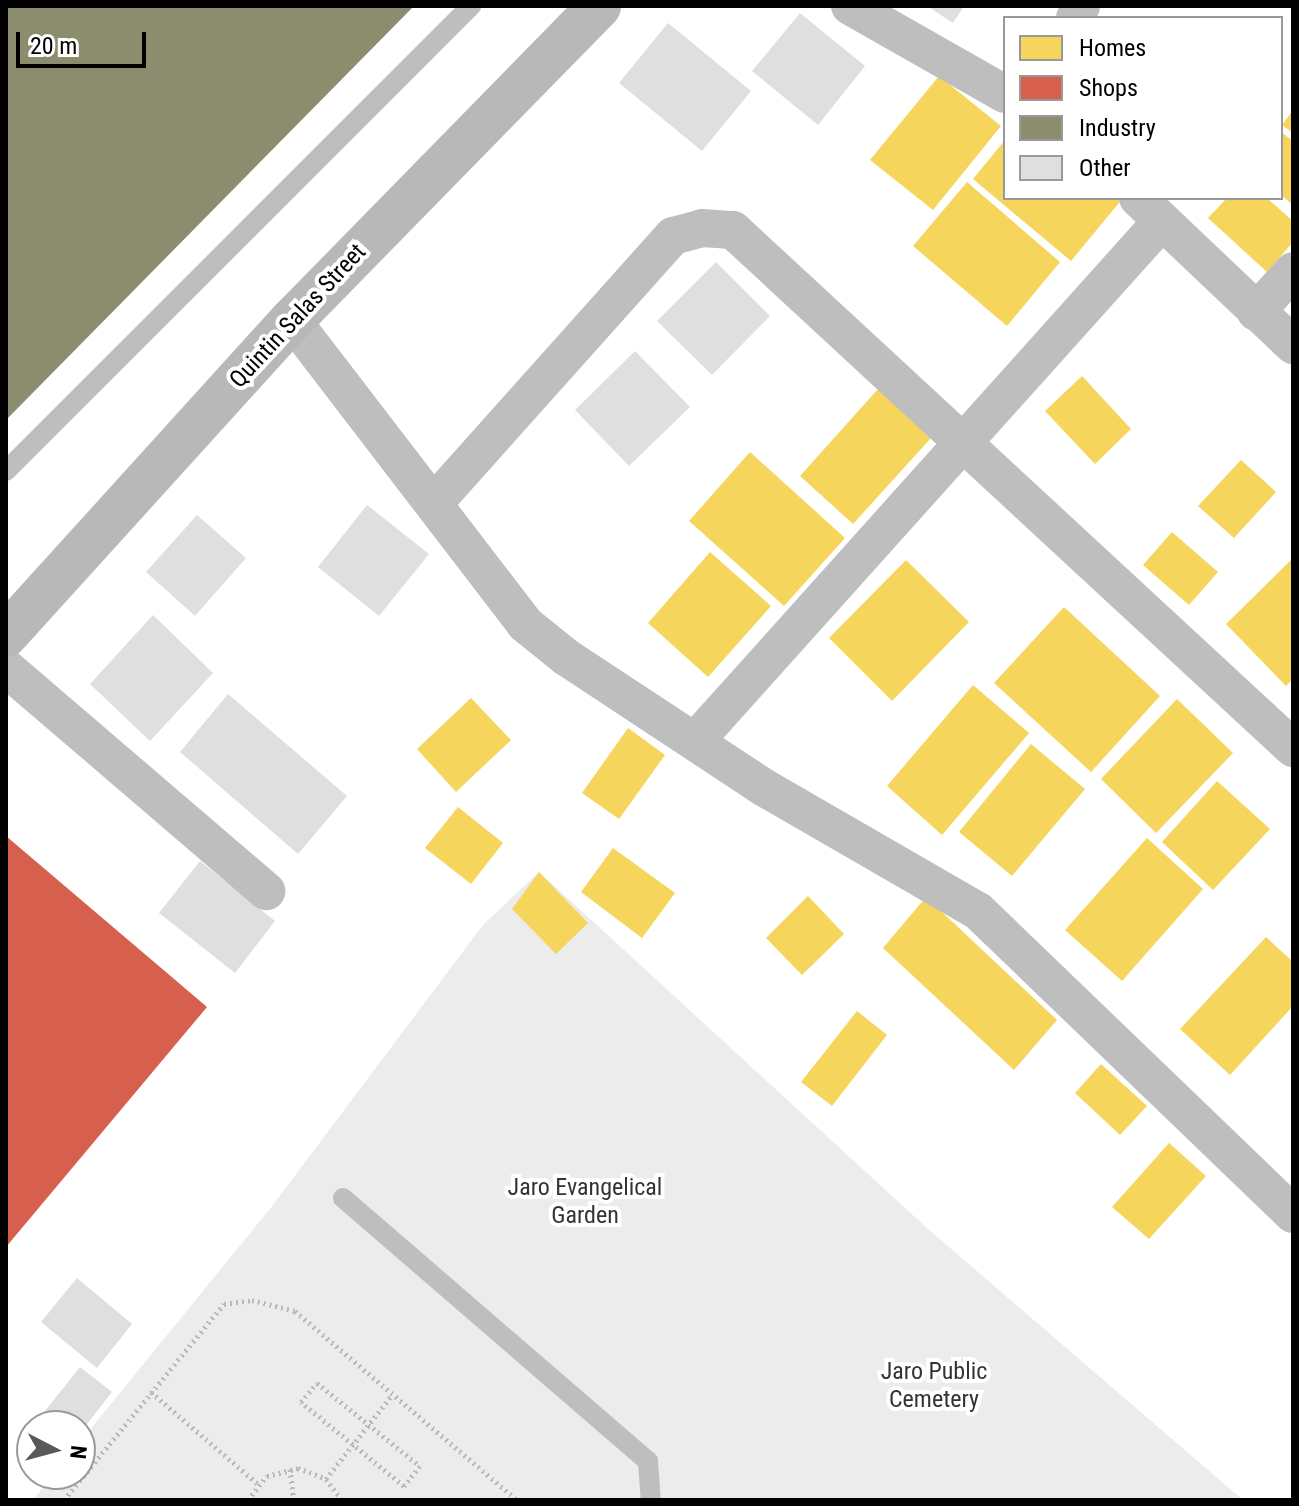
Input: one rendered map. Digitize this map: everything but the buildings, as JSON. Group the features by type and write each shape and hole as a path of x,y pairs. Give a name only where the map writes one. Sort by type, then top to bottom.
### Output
{"main road":[{"name":"Quintin Salas Street","path":"6,635 292,320 599,6"}],"street":[{"path":"850,6 1003,93"},
{"path":"697,739 963,441 1150,209 1293,345"},
{"path":"435,502 673,236 702,228 733,230 1293,748"},
{"path":"1256,312 1293,271"},
{"path":"292,320 435,502 525,624 601,680 697,739 763,787 978,911 1293,1214"},
{"path":"6,668 266,891"}],"lane":[{"path":"6,471 471,6"},
{"path":"343,1198 648,1461 654,1480 651,1500"}],"path":[{"path":"64,1500 224,1304 252,1300 295,1311 517,1500"},
{"path":"317,1383 420,1466 404,1486 353,1444 301,1402 317,1383"},
{"path":"151,1392 258,1484"},
{"path":"326,1479 392,1395"},
{"path":"290,1469 294,1500"},
{"path":"248,1500 258,1484 290,1469 326,1479 342,1500"}],"green space":[{"path":"539,872 928,1229 1243,1500 33,1500 41,1490 96,1490 96,1422 273,1205 483,925"}],"park label":[{"name":"Jaro Evangelical Garden","path":"585,1202"},
{"name":"Jaro Public Cemetery","path":"934,1386"}]}
